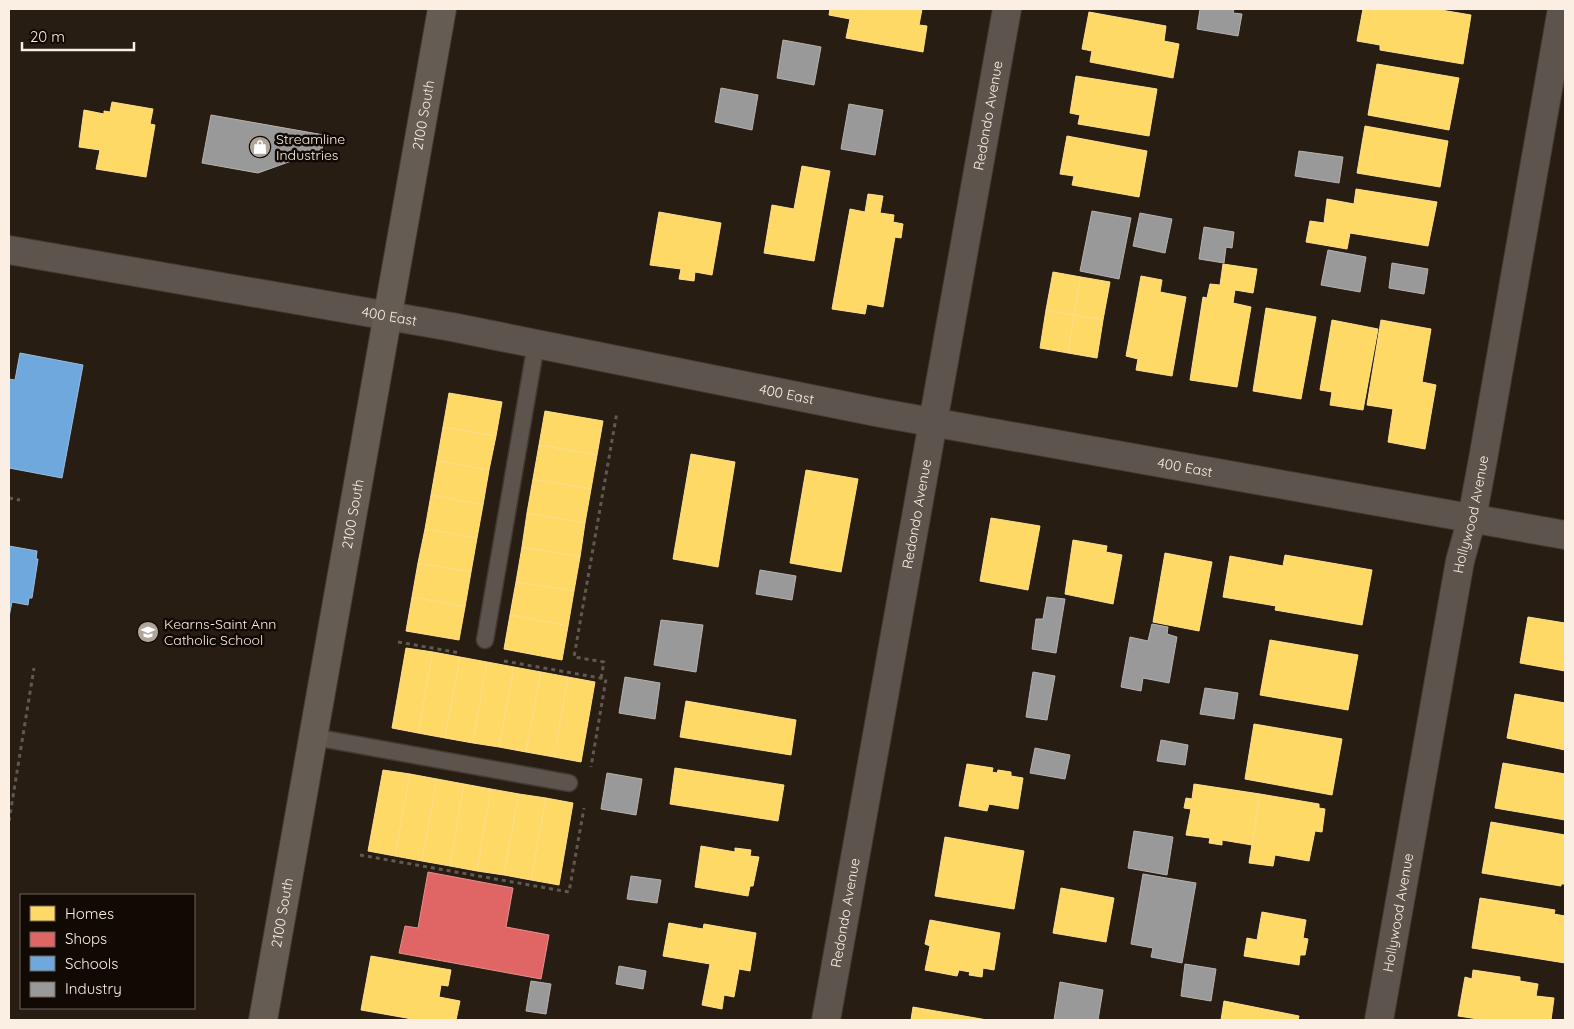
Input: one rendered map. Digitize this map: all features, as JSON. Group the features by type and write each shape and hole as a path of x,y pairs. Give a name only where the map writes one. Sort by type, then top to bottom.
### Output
{"main road":[{"name":"2100 South","path":"264,1020 442,9"}],"street":[{"name":"Redondo Avenue","path":"826,1020 1007,9"},
{"name":"Hollywood Avenue","path":"1379,1020 1460,561 1472,518 1562,9"},
{"name":"400 East","path":"9,250 452,327 933,422 1565,535"}],"lane":[{"path":"485,640 536,344"},
{"path":"314,737 569,784"}],"path":[{"path":"601,678 604,662 574,657 617,412"},
{"path":"9,498 20,500"},
{"path":"9,821 34,668"}],"building: Homes":[{"path":"830,9 922,9 919,25 927,26 923,52 846,38 850,19 829,15"},
{"path":"1363,9 1435,9 1471,15 1463,64 1380,50 1380,45 1357,41"},
{"path":"1089,12 1166,26 1164,41 1179,44 1173,78 1090,62 1092,51 1082,49"},
{"path":"1377,64 1459,78 1449,130 1368,115"},
{"path":"1076,76 1157,89 1149,136 1078,124 1080,115 1070,113"},
{"path":"112,102 153,109 150,124 155,125 146,177 96,169 100,150 79,147 84,110 104,114 104,111 110,112"},
{"path":"1365,126 1448,141 1440,187 1357,173"},
{"path":"1067,136 1147,151 1139,197 1072,185 1074,176 1060,174"},
{"path":"802,166 830,171 814,261 764,253 772,205 794,209"},
{"path":"1356,189 1437,202 1428,246 1350,233 1347,249 1306,242 1310,221 1324,223 1327,199 1354,204"},
{"path":"868,194 883,196 880,213 894,215 893,222 903,224 901,238 895,237 883,307 867,304 865,314 832,309 850,209 865,212"},
{"path":"659,212 721,223 712,275 695,272 694,281 679,279 681,269 650,265"},
{"path":"1223,264 1257,269 1253,293 1235,290 1233,303 1251,307 1237,387 1190,380 1203,297 1207,298 1210,284 1220,285"},
{"path":"1053,272 1081,277 1074,315 1046,310"},
{"path":"1141,276 1162,280 1160,292 1186,297 1172,376 1136,370 1138,359 1126,356"},
{"path":"1081,277 1110,282 1103,320 1074,315"},
{"path":"1266,308 1316,317 1301,399 1253,391"},
{"path":"1046,310 1074,315 1068,353 1040,348"},
{"path":"1074,315 1103,320 1097,358 1068,353"},
{"path":"1332,320 1378,329 1363,410 1330,405 1332,392 1320,390"},
{"path":"1381,320 1431,329 1422,382 1436,385 1425,449 1388,442 1393,409 1367,405"},
{"path":"449,393 502,402 496,436 443,427"},
{"path":"545,411 603,421 597,455 539,445"},
{"path":"443,427 496,436 489,470 437,461"},
{"path":"539,445 597,455 591,489 533,479"},
{"path":"691,454 735,462 718,567 673,559"},
{"path":"437,461 489,470 483,505 431,495"},
{"path":"806,470 858,479 841,572 790,563"},
{"path":"533,479 591,489 585,523 527,513"},
{"path":"431,495 483,505 477,538 425,529"},
{"path":"527,513 585,523 580,557 522,547"},
{"path":"991,518 1040,526 1028,590 980,581"},
{"path":"425,529 477,538 471,572 418,563"},
{"path":"1073,540 1107,546 1106,552 1122,555 1113,604 1065,594"},
{"path":"522,547 580,557 574,591 516,582"},
{"path":"1165,553 1212,562 1199,631 1153,622"},
{"path":"1285,555 1372,570 1362,625 1275,610 1276,606 1223,597 1230,556 1283,566"},
{"path":"418,563 471,572 465,607 412,597"},
{"path":"516,582 574,591 568,626 510,615"},
{"path":"412,597 465,607 459,640 406,631"},
{"path":"510,615 568,626 562,660 504,649"},
{"path":"1528,617 1565,623 1565,671 1520,663"},
{"path":"1270,640 1358,655 1348,710 1260,695"},
{"path":"406,648 433,652 418,733 392,728"},
{"path":"433,652 460,657 445,738 418,733"},
{"path":"460,657 487,662 473,743 445,738"},
{"path":"487,662 514,667 499,747 473,743"},
{"path":"514,667 541,672 526,752 499,747"},
{"path":"541,672 568,677 554,757 526,752"},
{"path":"568,677 595,682 581,762 554,757"},
{"path":"1515,694 1565,703 1565,750 1507,738"},
{"path":"686,701 796,720 791,755 680,737"},
{"path":"1254,724 1342,739 1332,795 1245,779"},
{"path":"1503,763 1565,774 1565,820 1495,808"},
{"path":"967,764 993,768 992,772 997,773 998,770 1011,772 1011,776 1023,778 1018,809 989,804 987,811 959,806"},
{"path":"675,768 784,785 778,821 670,804"},
{"path":"383,770 410,774 395,856 368,851"},
{"path":"410,774 437,779 422,861 395,856"},
{"path":"437,779 464,784 450,866 422,861"},
{"path":"464,784 491,789 477,871 450,866"},
{"path":"1194,784 1260,794 1252,845 1222,840 1222,845 1209,843 1210,838 1186,835 1191,809 1184,808 1186,798 1192,799"},
{"path":"491,789 519,794 504,875 477,871"},
{"path":"519,794 546,798 531,880 504,875"},
{"path":"1260,794 1319,804 1319,808 1325,809 1322,832 1315,831 1309,861 1275,855 1273,866 1249,863"},
{"path":"546,798 573,803 559,885 531,880"},
{"path":"1491,822 1565,835 1565,884 1561,884 1561,886 1482,873"},
{"path":"945,837 1024,851 1014,909 935,896"},
{"path":"701,846 735,852 735,848 751,850 750,856 759,857 753,886 750,886 748,896 695,887"},
{"path":"1061,888 1114,898 1106,942 1053,933"},
{"path":"1480,898 1555,910 1554,914 1565,916 1565,963 1472,948"},
{"path":"1262,912 1306,920 1303,938 1308,939 1305,955 1300,955 1299,965 1244,956 1247,938 1257,940"},
{"path":"930,920 1000,933 994,970 983,968 982,977 969,975 970,972 959,970 957,976 925,970 930,946 925,944"},
{"path":"669,923 703,929 704,924 756,933 750,971 739,969 734,997 724,995 722,1009 702,1005 710,964 663,956"},
{"path":"371,956 451,970 448,986 441,985 439,997 460,1001 456,1020 418,1020 361,1010"},
{"path":"1473,970 1520,977 1520,981 1538,984 1536,996 1554,998 1551,1020 1485,1020 1458,1016 1465,977 1472,979"},
{"path":"1224,1001 1299,1016 1298,1020 1221,1020"},
{"path":"913,1007 987,1020 911,1020"}],"building: Shops":[{"path":"428,872 513,888 506,927 549,935 541,979 399,953 405,926 418,928"}],"building: Schools":[{"path":"20,353 83,365 62,478 9,468 9,379 15,380"},
{"path":"9,546 37,551 36,559 38,559 32,598 29,598 28,605 12,602 9,617"}],"building: Industry":[{"path":"1200,9 1234,9 1233,13 1242,14 1238,36 1197,29"},
{"path":"783,40 821,47 814,85 777,78"},
{"path":"721,88 758,95 752,130 715,122"},
{"path":"849,104 883,110 875,155 841,149"},
{"path":"211,115 324,135 322,150 258,173 202,163"},
{"path":"1299,151 1343,157 1339,183 1295,176"},
{"path":"1092,211 1131,218 1119,279 1080,271"},
{"path":"1140,213 1172,219 1165,253 1133,246"},
{"path":"1204,227 1234,232 1232,248 1226,247 1224,263 1199,259"},
{"path":"1328,250 1366,257 1360,292 1321,285"},
{"path":"1392,263 1428,269 1424,294 1389,288"},
{"path":"760,570 796,576 792,600 756,594"},
{"path":"1047,597 1065,599 1056,653 1032,649 1036,619 1043,619"},
{"path":"661,620 703,625 696,672 654,665"},
{"path":"1152,624 1168,627 1167,634 1177,637 1169,683 1143,678 1141,691 1121,687 1130,637 1148,641"},
{"path":"1033,672 1055,676 1047,720 1026,717"},
{"path":"625,677 660,683 655,719 619,713"},
{"path":"1205,688 1238,693 1234,719 1200,714"},
{"path":"1161,740 1188,745 1185,765 1157,761"},
{"path":"1035,748 1070,755 1065,779 1030,773"},
{"path":"607,773 642,779 636,815 601,809"},
{"path":"1134,831 1173,837 1167,875 1128,868"},
{"path":"1143,874 1196,883 1182,963 1151,957 1153,948 1131,944"},
{"path":"631,876 661,880 657,903 627,899"},
{"path":"1185,964 1216,969 1211,1001 1181,996"},
{"path":"619,966 646,971 643,989 616,984"},
{"path":"531,981 551,984 546,1014 526,1011"},
{"path":"1060,982 1103,990 1098,1020 1054,1020"}],"place":[{"name":"Streamline Industries","path":"260,147"},
{"name":"Kearns-Saint Ann Catholic School","path":"148,632"}]}
